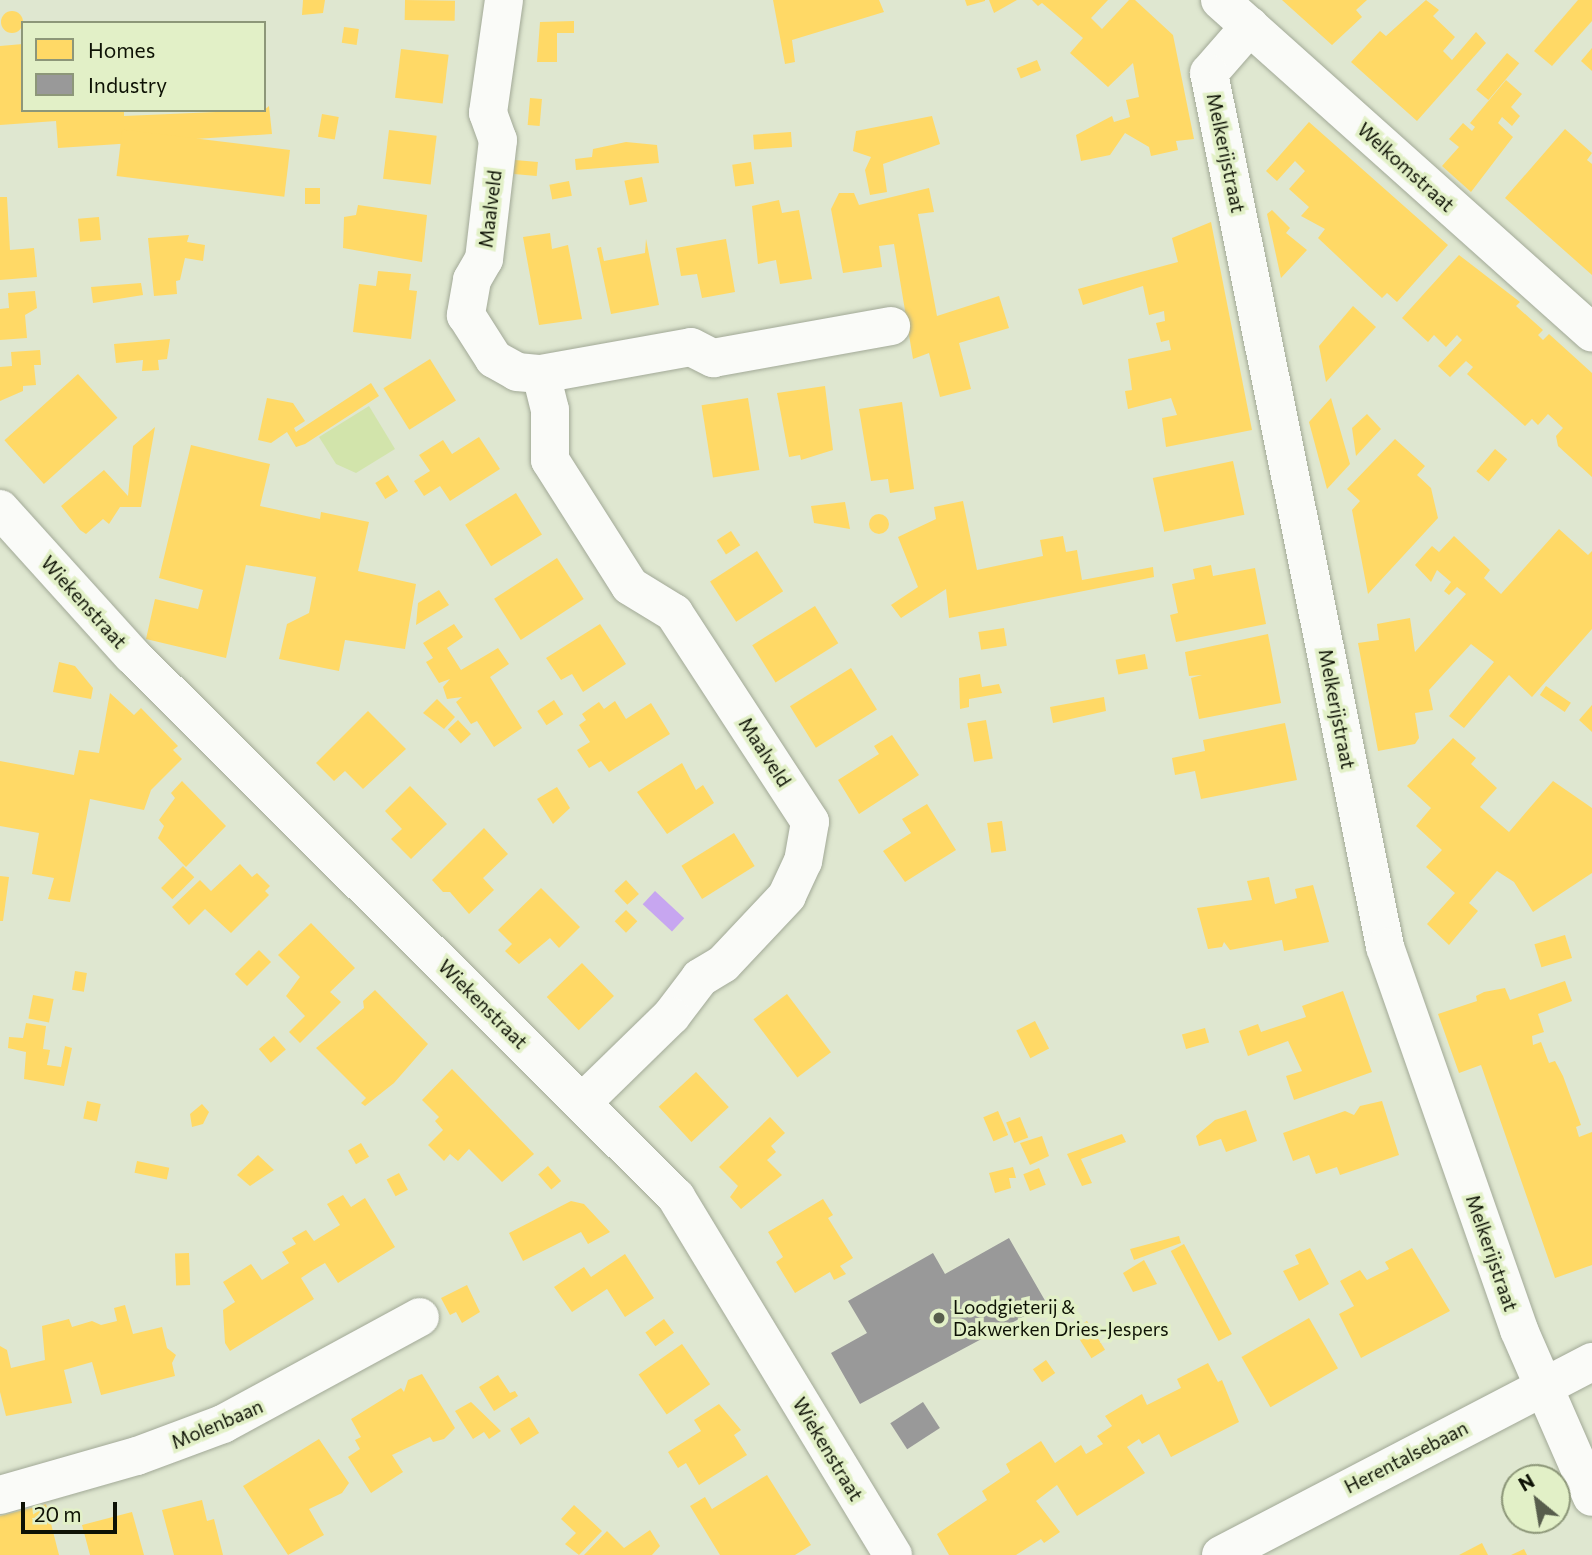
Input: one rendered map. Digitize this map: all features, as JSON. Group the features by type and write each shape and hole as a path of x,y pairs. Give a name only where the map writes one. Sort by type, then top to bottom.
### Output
{"street":[{"name":"Maalveld","path":"504,0 488,113 498,140 484,259 472,280 466,315 494,359 517,372 541,374 691,347 713,358 891,326"},
{"name":"Welkomstraat","path":"1220,0 1592,333"},
{"name":"Melkerijstraat","path":"1250,26 1209,73 1385,947 1519,1329 1545,1386"},
{"name":"Maalveld","path":"541,374 550,410 550,460 630,586 674,613 810,822 803,861 787,896 723,964 700,978 671,1016 583,1102"},
{"name":"Wiekenstraat","path":"0,509 132,655 676,1197 893,1555"},
{"name":"Molenbaan","path":"0,1495 137,1456 223,1424 420,1317"},
{"name":"Herentalsebaan","path":"1221,1555 1592,1362"},
{"path":"1545,1386 1592,1497"}],"green space":[{"path":"369,406 395,449 356,473 336,464 319,437"}],"shaded area":[{"path":"655,891 684,918 672,931 643,904"}],"building: Homes":[{"path":"303,0 325,0 323,13 302,15"},
{"path":"405,0 455,1 455,21 405,20"},
{"path":"773,0 879,0 884,12 792,40 795,62 785,64"},
{"path":"965,0 985,0 985,1 967,6"},
{"path":"989,0 1017,0 994,13"},
{"path":"1032,0 1108,0 1091,18 1102,29 1129,0 1135,0 1173,35 1194,139 1176,141 1178,150 1151,156 1149,147 1125,133 1110,155 1081,161 1076,135 1112,116 1114,122 1130,117 1126,100 1139,97 1133,63 1108,87 1070,53 1083,38 1042,3 1038,6"},
{"path":"1282,0 1367,0 1356,10 1362,17 1332,45"},
{"path":"1426,0 1439,10 1433,16 1455,37 1443,51 1452,60 1476,32 1486,43 1417,121 1351,62 1380,31 1386,36"},
{"path":"1578,0 1592,0 1592,21 1552,66 1534,51"},
{"path":"12,11 20,14 20,30 12,33 4,30 1,22 4,14"},
{"path":"574,21 574,33 557,33 557,62 537,62 540,22"},
{"path":"344,27 359,29 357,45 342,43"},
{"path":"21,44 21,112 124,112 124,116 266,112 269,106 272,134 58,148 56,121 0,125 0,46"},
{"path":"1592,48 1592,71 1581,61"},
{"path":"401,49 449,55 443,103 395,98"},
{"path":"1507,53 1519,63 1488,100 1476,90"},
{"path":"1037,60 1041,70 1021,78 1017,68"},
{"path":"1506,80 1522,94 1511,107 1520,116 1512,126 1502,117 1498,123 1513,137 1471,192 1442,166 1459,147 1449,139 1463,123 1472,131 1475,127 1470,123"},
{"path":"530,98 542,99 540,126 528,125"},
{"path":"322,114 339,117 335,140 318,137"},
{"path":"932,116 940,144 883,164 887,192 870,195 865,170 871,157 853,151 856,131"},
{"path":"1309,122 1448,245 1397,302 1387,293 1382,298 1318,238 1325,229 1301,216 1309,207 1289,189 1305,171 1295,161 1277,181 1266,171"},
{"path":"122,129 290,150 284,197 117,176"},
{"path":"1565,129 1592,153 1587,160 1592,164 1592,275 1505,198"},
{"path":"389,130 437,136 431,184 383,179"},
{"path":"791,132 792,147 754,150 753,135"},
{"path":"626,142 657,145 659,163 576,170 575,159 592,157 593,149"},
{"path":"515,160 538,162 537,176 514,174"},
{"path":"751,162 754,184 735,186 732,165"},
{"path":"642,177 647,201 630,205 624,181"},
{"path":"569,181 572,196 552,200 549,185"},
{"path":"305,188 320,188 320,204 305,204"},
{"path":"929,188 934,212 918,214 937,316 999,296 1009,328 959,343 971,389 940,397 929,353 913,359 894,244 879,246 882,267 843,273 831,209 839,193 854,193 859,205"},
{"path":"0,197 7,197 10,250 34,248 37,277 0,280"},
{"path":"779,200 782,213 799,210 812,279 780,284 776,260 758,264 752,206"},
{"path":"358,205 427,215 422,262 343,248 344,217 356,215"},
{"path":"1272,210 1290,228 1286,233 1307,250 1281,278 1267,214"},
{"path":"99,217 101,240 80,242 78,219"},
{"path":"1211,222 1252,430 1166,447 1162,418 1177,415 1171,398 1128,409 1125,391 1132,390 1128,359 1171,350 1169,340 1161,342 1156,323 1165,321 1164,311 1149,315 1143,286 1083,305 1078,289 1178,262 1172,238"},
{"path":"550,233 552,249 568,245 582,319 539,325 523,237"},
{"path":"189,235 187,242 205,245 203,261 185,258 180,280 176,281 177,294 154,296 148,238"},
{"path":"646,239 659,305 611,314 597,248 601,247 604,261 645,253"},
{"path":"726,239 735,292 702,298 697,274 681,276 676,248"},
{"path":"1459,255 1520,302 1516,306 1543,330 1538,335 1543,340 1549,334 1592,373 1592,477 1558,446 1556,436 1563,428 1548,414 1538,425 1532,419 1525,426 1467,374 1473,367 1466,361 1450,377 1438,366 1462,340 1457,335 1446,347 1434,335 1428,342 1402,318"},
{"path":"378,271 411,274 409,290 417,291 411,339 353,332 359,284 376,286"},
{"path":"141,283 143,295 93,303 91,287"},
{"path":"35,291 37,308 25,315 27,338 0,340 0,309 9,308 8,293"},
{"path":"1353,306 1376,327 1326,382 1319,346"},
{"path":"170,339 167,359 158,360 159,370 142,371 143,360 116,363 114,344"},
{"path":"40,350 41,365 34,365 36,385 23,386 23,391 0,401 0,367 12,366 11,352"},
{"path":"430,359 456,401 409,430 383,388"},
{"path":"78,374 117,418 44,484 4,440"},
{"path":"371,383 379,396 305,444 296,447 287,432 271,443 258,440 267,398 293,403 305,421 294,428 296,432"},
{"path":"825,386 833,450 801,460 800,455 789,457 777,393"},
{"path":"748,398 759,470 713,477 702,405"},
{"path":"1331,398 1350,464 1327,489 1309,422"},
{"path":"902,402 914,489 890,493 888,479 871,481 859,409"},
{"path":"1367,414 1381,429 1356,456 1352,428"},
{"path":"155,427 141,507 120,507 109,524 103,519 86,534 80,530 61,506 104,470 128,496 133,446"},
{"path":"479,437 500,469 450,501 440,486 424,496 414,481 430,471 419,455 443,440 452,454"},
{"path":"1395,439 1425,466 1417,475 1431,488 1438,518 1368,594 1352,510 1360,501 1347,489"},
{"path":"191,445 270,464 260,506 320,519 321,512 369,522 358,571 416,584 405,649 345,640 339,671 279,659 287,624 309,613 316,577 246,565 226,658 146,639 155,599 198,609 203,590 159,578"},
{"path":"1495,449 1507,459 1489,481 1476,471"},
{"path":"1233,461 1244,515 1164,532 1153,478"},
{"path":"388,475 398,491 385,499 375,483"},
{"path":"516,493 542,535 491,566 465,525"},
{"path":"963,501 977,570 1043,556 1040,540 1063,536 1066,552 1077,550 1082,580 1153,567 1154,577 949,618 946,589 901,618 891,605 918,587 898,537 936,519 934,507"},
{"path":"845,502 850,529 814,523 811,506"},
{"path":"875,514 883,514 889,524 883,534 875,534 869,528 869,520"},
{"path":"1559,529 1588,555 1592,551 1592,629 1532,697 1509,675 1464,728 1449,716 1494,662 1471,644 1429,690 1433,710 1415,713 1419,738 1415,744 1378,751 1358,643 1379,640 1377,624 1410,618 1415,652 1466,594 1457,587 1449,595 1444,591 1451,582 1437,570 1431,582 1415,565 1432,546 1439,552 1454,536 1490,570 1484,578 1501,594"},
{"path":"731,531 740,545 726,555 717,540"},
{"path":"757,551 783,591 736,622 710,581"},
{"path":"557,558 584,599 521,640 494,599"},
{"path":"1211,565 1213,576 1255,568 1266,624 1176,642 1170,615 1178,613 1172,584 1195,579 1193,569"},
{"path":"439,590 449,605 416,625 418,603"},
{"path":"815,606 838,643 776,683 752,645"},
{"path":"454,624 463,637 447,648 461,670 498,648 509,664 490,677 522,728 494,747 477,721 471,724 456,702 462,697 447,699 443,687 450,679 439,683 426,662 433,658 423,643"},
{"path":"600,624 626,664 583,692 572,674 561,680 546,658"},
{"path":"1004,628 1007,646 981,650 978,632"},
{"path":"1268,634 1281,703 1199,719 1191,678 1202,675 1189,676 1185,652"},
{"path":"1145,654 1148,669 1118,674 1116,660"},
{"path":"59,662 75,666 93,688 91,699 53,692"},
{"path":"851,668 877,710 816,748 790,706"},
{"path":"980,674 982,687 999,684 1002,693 969,699 969,707 960,709 959,678"},
{"path":"1546,686 1571,703 1565,712 1540,695"},
{"path":"110,693 134,715 141,708 178,746 173,750 182,759 151,790 144,810 90,799 70,902 48,899 54,878 32,874 39,833 0,826 0,761 74,775 79,750 99,753"},
{"path":"1104,697 1106,711 1053,723 1050,707"},
{"path":"437,699 455,717 444,729 423,713"},
{"path":"554,700 563,714 546,725 537,711"},
{"path":"615,701 626,719 651,703 670,734 609,772 601,761 589,768 577,750 590,742 579,725 586,720 582,714 599,702 604,709"},
{"path":"1592,705 1592,732 1579,720"},
{"path":"368,711 406,749 363,789 345,771 334,781 316,763"},
{"path":"458,720 471,734 461,743 448,730"},
{"path":"986,720 993,758 974,762 967,723"},
{"path":"1285,723 1297,780 1201,799 1195,771 1175,775 1172,758 1205,751 1203,740"},
{"path":"892,735 919,775 859,814 838,780 879,754 874,746"},
{"path":"1453,738 1476,758 1471,764 1497,788 1480,807 1509,832 1553,781 1592,808 1592,873 1533,912 1514,882 1497,871 1469,903 1478,911 1449,945 1427,924 1455,893 1426,867 1442,850 1416,826 1431,808 1407,786"},
{"path":"682,763 696,790 703,785 714,803 667,834 637,792"},
{"path":"182,781 226,826 186,867 158,838 164,826 159,820 175,798 171,793"},
{"path":"410,786 447,824 411,859 391,839 402,829 385,811"},
{"path":"557,787 570,808 553,824 537,799"},
{"path":"927,804 956,850 905,882 883,851 911,833 902,819"},
{"path":"1002,821 1006,851 991,853 987,823"},
{"path":"484,828 508,854 483,878 494,890 469,914 450,892 443,892 432,880"},
{"path":"734,833 755,866 702,899 681,866"},
{"path":"240,864 252,877 257,873 270,886 265,891 269,895 231,933 205,909 189,925 172,907 200,880 211,891"},
{"path":"183,866 194,877 172,899 161,888"},
{"path":"0,876 9,877 3,921 0,921"},
{"path":"1269,877 1275,904 1297,898 1295,889 1313,885 1329,942 1284,951 1282,940 1230,950 1224,942 1222,947 1208,949 1197,908 1252,900 1247,881"},
{"path":"626,880 639,894 627,905 614,891"},
{"path":"541,888 580,927 559,948 550,938 519,964 505,951 512,944 498,930"},
{"path":"626,910 637,921 626,933 615,921"},
{"path":"311,923 355,968 330,992 341,1002 300,1043 289,1032 305,1016 286,996 300,977 278,955"},
{"path":"1565,935 1572,958 1541,967 1534,944"},
{"path":"259,950 271,962 247,986 235,974"},
{"path":"582,963 614,996 579,1030 547,997"},
{"path":"75,971 87,973 84,992 72,990"},
{"path":"1565,981 1572,1001 1538,1014 1544,1032 1532,1036 1533,1045 1541,1042 1549,1063 1555,1061 1563,1076 1581,1125 1576,1127 1579,1137 1592,1132 1592,1265 1555,1278 1481,1065 1459,1073 1438,1014 1477,1001 1476,996 1484,992 1505,988 1510,1000"},
{"path":"375,990 428,1044 394,1083 365,1106 361,1103 366,1098 316,1048 364,1008 363,1001"},
{"path":"1343,991 1372,1072 1294,1100 1286,1076 1302,1071 1288,1041 1248,1056 1239,1031 1258,1024 1261,1032 1306,1017 1302,1006"},
{"path":"787,994 831,1052 797,1078 753,1019"},
{"path":"33,995 54,999 49,1023 28,1019"},
{"path":"1035,1021 1049,1049 1030,1058 1016,1031"},
{"path":"26,1023 46,1026 43,1049 50,1050 47,1065 61,1067 65,1046 72,1048 64,1086 24,1079 26,1052 8,1048 9,1037 23,1038"},
{"path":"1205,1028 1209,1042 1186,1049 1182,1035"},
{"path":"274,1036 286,1050 271,1063 259,1049"},
{"path":"452,1069 534,1154 502,1182 469,1149 458,1161 450,1154 444,1161 428,1145 443,1130 435,1121 439,1117 422,1100"},
{"path":"696,1072 729,1107 691,1142 659,1107"},
{"path":"87,1101 101,1104 97,1122 83,1119"},
{"path":"1382,1101 1399,1155 1340,1175 1337,1167 1316,1174 1309,1155 1293,1161 1283,1133 1345,1111 1354,1115 1360,1106"},
{"path":"202,1104 209,1112 203,1124 192,1127 190,1114"},
{"path":"1246,1110 1257,1141 1226,1152 1221,1139 1199,1146 1196,1136 1215,1120"},
{"path":"998,1111 1008,1135 993,1141 983,1117"},
{"path":"770,1117 785,1133 771,1146 776,1152 767,1160 782,1175 741,1209 730,1197 738,1186 719,1167"},
{"path":"1020,1117 1028,1137 1014,1143 1006,1123"},
{"path":"1122,1134 1126,1142 1081,1159 1092,1183 1082,1186 1067,1154"},
{"path":"1042,1136 1049,1156 1030,1165 1020,1143"},
{"path":"361,1143 369,1157 356,1164 348,1150"},
{"path":"258,1155 274,1170 250,1186 237,1175"},
{"path":"137,1161 169,1168 167,1180 135,1173"},
{"path":"548,1166 561,1181 551,1190 538,1175"},
{"path":"1013,1167 1016,1178 1009,1178 1011,1188 995,1193 989,1173"},
{"path":"1039,1168 1046,1185 1030,1191 1023,1174"},
{"path":"399,1173 408,1190 396,1196 387,1180"},
{"path":"343,1195 351,1207 365,1198 395,1247 338,1283 325,1263 313,1270 301,1278 314,1299 230,1351 225,1343 223,1310 235,1302 223,1282 251,1264 262,1280 289,1263 282,1252 296,1244 292,1238 306,1230 314,1241 340,1225 327,1204"},
{"path":"823,1199 833,1215 828,1218 853,1258 840,1266 846,1274 834,1280 830,1272 795,1293 776,1262 783,1257 768,1232"},
{"path":"571,1201 584,1204 610,1232 588,1244 581,1232 523,1261 509,1233"},
{"path":"1179,1236 1181,1243 1134,1260 1130,1249"},
{"path":"1184,1244 1232,1334 1219,1341 1171,1251"},
{"path":"1310,1248 1329,1284 1299,1301 1283,1271 1299,1264 1295,1255"},
{"path":"1412,1248 1450,1311 1361,1358 1339,1314 1354,1306 1340,1281 1360,1270 1367,1280 1389,1269 1385,1262"},
{"path":"175,1253 189,1253 190,1285 176,1285"},
{"path":"625,1254 654,1298 625,1317 607,1289 572,1312 554,1287 584,1267 591,1277"},
{"path":"1144,1260 1157,1284 1133,1292 1123,1273"},
{"path":"467,1285 480,1312 462,1323 456,1312 450,1315 441,1298"},
{"path":"125,1305 133,1334 162,1327 167,1348 176,1355 172,1363 175,1376 101,1395 92,1362 64,1370 72,1403 6,1416 0,1392 0,1346 7,1350 11,1368 45,1360 42,1326 69,1319 72,1327 92,1321 101,1325 117,1321 114,1308"},
{"path":"1309,1318 1338,1368 1270,1407 1241,1357"},
{"path":"664,1319 674,1333 655,1346 645,1333"},
{"path":"1087,1321 1105,1350 1091,1358 1073,1329"},
{"path":"682,1344 710,1384 667,1415 639,1374"},
{"path":"1046,1360 1055,1373 1042,1382 1033,1369"},
{"path":"1208,1363 1218,1382 1222,1380 1239,1422 1171,1457 1159,1434 1142,1444 1139,1439 1127,1447 1145,1473 1077,1516 1057,1485 1036,1501 1060,1532 1044,1543 1041,1539 1016,1555 949,1555 937,1534 987,1500 982,1491 1010,1472 1006,1464 1041,1441 1055,1463 1081,1445 1086,1454 1103,1444 1097,1436 1112,1426 1105,1416 1142,1394 1147,1405 1181,1388 1177,1379"},
{"path":"422,1374 455,1428 444,1439 433,1442 430,1437 392,1455 403,1472 371,1493 348,1457 360,1449 355,1440 361,1437 351,1419 401,1388 404,1392 408,1380"},
{"path":"498,1375 510,1393 515,1391 518,1396 494,1411 479,1387"},
{"path":"471,1402 501,1431 489,1439 484,1432 473,1439 455,1411"},
{"path":"719,1404 741,1430 734,1435 747,1455 699,1485 686,1463 678,1468 668,1452 701,1431 694,1420"},
{"path":"529,1417 539,1433 520,1445 510,1429"},
{"path":"319,1439 349,1483 342,1493 309,1509 324,1535 288,1555 243,1486"},
{"path":"767,1475 811,1545 795,1555 720,1555 690,1506 705,1497 712,1509"},
{"path":"202,1500 207,1521 214,1519 223,1555 174,1555 162,1510"},
{"path":"46,1504 59,1555 0,1555 0,1516"},
{"path":"574,1505 602,1531 579,1555 565,1544 576,1533 561,1519"},
{"path":"132,1512 144,1555 90,1555 82,1525"},
{"path":"650,1530 660,1546 652,1555 584,1555 607,1531 624,1548"},
{"path":"1482,1543 1488,1555 1459,1555"},
{"path":"1524,1549 1527,1555 1511,1555"}],"building: Industry":[{"name":"Loodgieterij & Dakwerken Dries-Jespers","path":"1009,1238 1047,1304 860,1404 831,1353 867,1333 848,1301 933,1253 945,1274"},
{"path":"923,1402 940,1428 907,1449 890,1423"}],"place":[{"name":"Loodgieterij & Dakwerken Dries-Jespers","path":"939,1318"}]}
